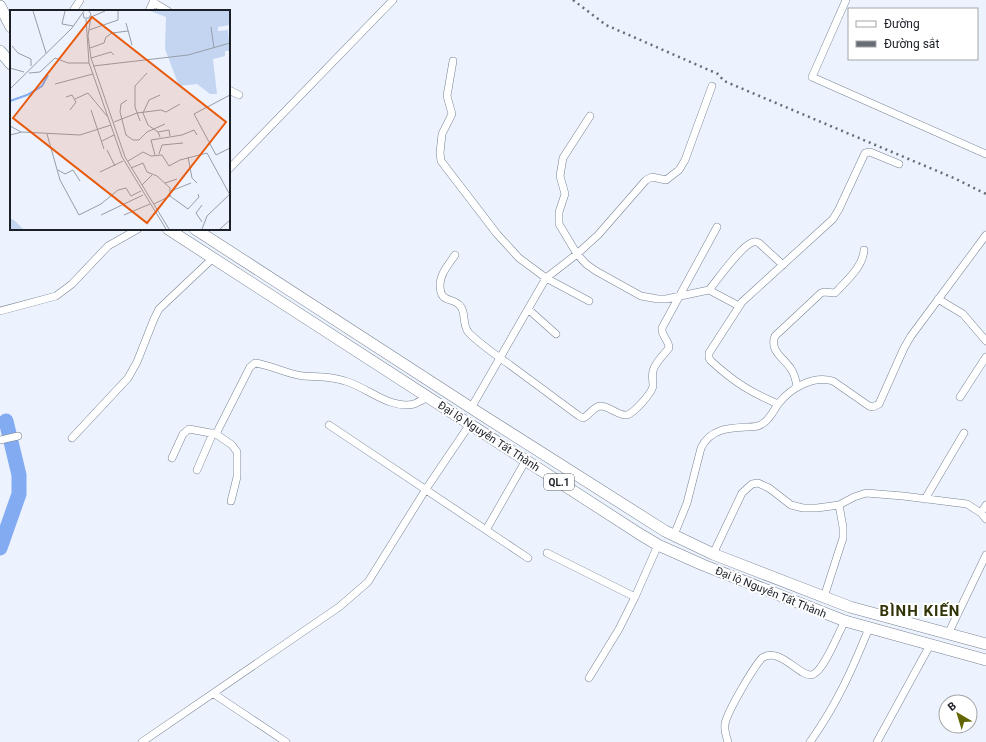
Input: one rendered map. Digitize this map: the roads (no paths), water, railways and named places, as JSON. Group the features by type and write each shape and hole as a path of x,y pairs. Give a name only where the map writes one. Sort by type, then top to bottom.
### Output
{"main road":[{"path":"0,6 10,25"},
{"path":"0,51 7,62"},
{"name":"Đại lộ Nguyễn Tất Thành","path":"173,230 213,258 658,545 703,565 845,621 986,660"},
{"name":"Đại lộ Nguyễn Tất Thành","path":"197,230 669,533 713,554 850,607 986,644"},
{"path":"470,424 475,410"},
{"path":"658,545 669,533"}],"street":[{"path":"0,6 4,0"},
{"path":"74,10 80,0"},
{"path":"230,168 393,0"},
{"path":"846,0 812,77 986,154"},
{"path":"153,1 166,10"},
{"path":"453,61 447,96 452,114 442,134 440,153 441,161 519,258 546,278 589,301"},
{"path":"475,410 500,358 546,278 577,254 598,234 646,180 652,177 666,180 679,170 685,160 712,86"},
{"path":"230,90 240,95"},
{"path":"590,116 563,158 560,176 565,194 560,212 560,224 577,254 586,264 641,296 658,299 709,290 740,253 753,242 759,243 783,265"},
{"path":"778,404 758,396 728,377 710,358 709,353 738,306 833,219 866,153 870,152 899,164"},
{"path":"455,255 441,278 441,294 446,300 462,307 464,325 468,332 500,358 583,418 600,406 626,415 637,408 651,392 653,386 653,370 668,348 669,344 663,335 662,328 718,227"},
{"path":"0,311 56,296 72,284 108,246 136,230"},
{"path":"669,533 687,503 698,459 704,443 713,434 728,428 755,426 764,423 789,392 815,380 827,379 833,381 869,406 876,406 881,401 904,348 938,299 986,236"},
{"path":"797,387 795,376 790,367 774,348 775,336 821,293 835,293 859,265 862,260 864,250"},
{"path":"72,438 128,378 137,362 159,310 213,258"},
{"path":"709,290 738,306"},
{"path":"938,299 963,314 986,341"},
{"path":"528,309 556,334"},
{"path":"960,397 986,357"},
{"path":"197,470 214,433 250,367 255,363 303,376 334,378 347,381 398,404 408,405 428,397"},
{"path":"142,742 340,607 368,582 426,489 470,424"},
{"path":"329,425 528,558"},
{"path":"172,458 182,434 189,429 214,433 232,445 238,454 237,477 231,501"},
{"path":"925,499 964,433"},
{"path":"2,439 18,436"},
{"path":"486,530 526,460"},
{"path":"713,554 739,498 742,493 752,484 763,484 791,505 803,508 839,505 854,497 866,493 967,504 984,516 986,505"},
{"path":"824,597 843,538 843,526 839,505"},
{"path":"589,678 619,629 658,545"},
{"path":"547,553 635,597"},
{"path":"948,634 986,555"},
{"path":"728,742 725,732 725,720 758,662 764,656 773,656 784,660 808,675 815,674 822,667 845,621"},
{"path":"810,742 839,697 856,662 869,628"},
{"path":"877,742 930,645"},
{"path":"214,694 286,742"}],"waterway":[{"path":"0,548 19,494 19,475 6,421"}],"railway":[{"path":"573,0 606,25 718,74 724,81 956,179 986,194"}],"district":[{"name":"BÌNH KIẾN","path":"920,611"}]}
